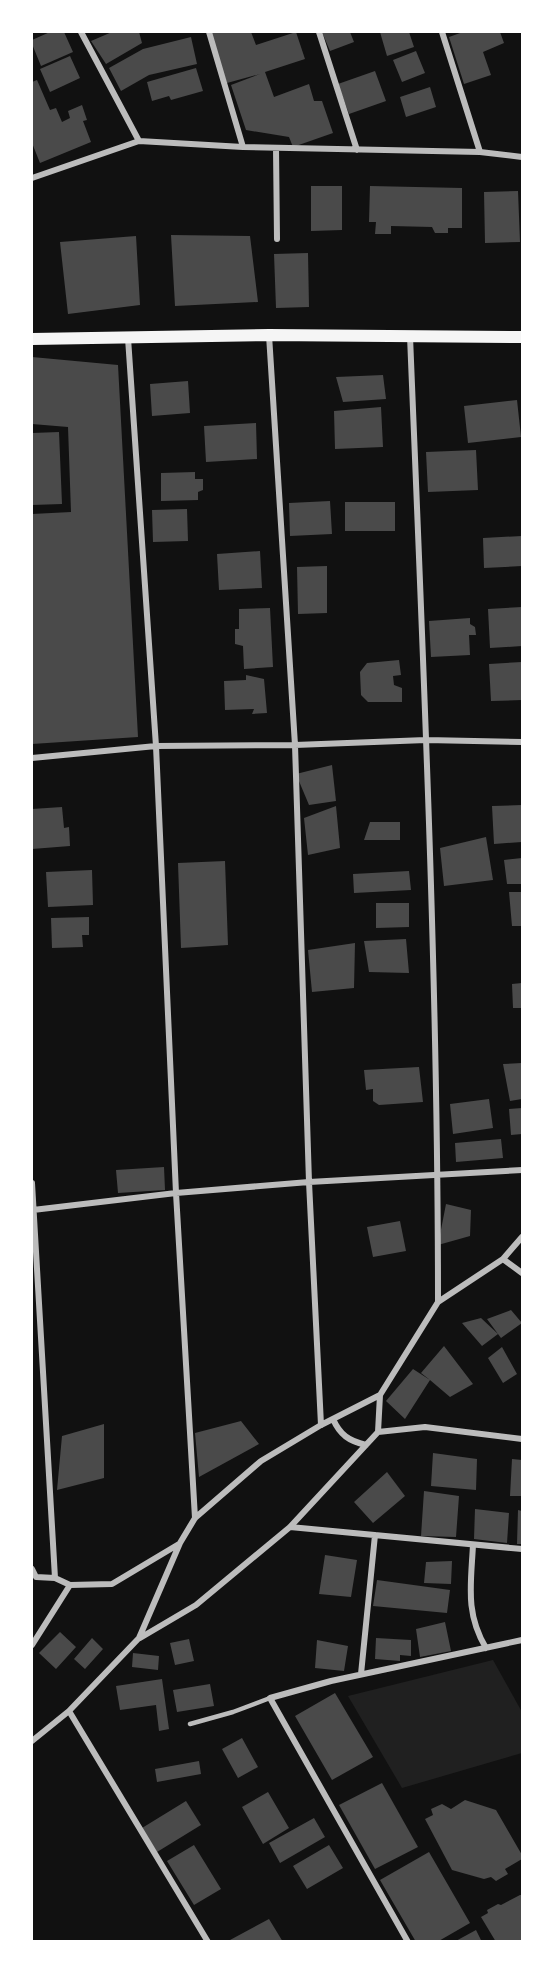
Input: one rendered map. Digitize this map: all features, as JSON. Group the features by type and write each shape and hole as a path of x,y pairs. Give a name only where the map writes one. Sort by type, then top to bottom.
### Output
{"main road":[{"path":"32,339 269,335 522,337"}],"street":[{"path":"81,32 139,141"},
{"path":"209,32 243,147"},
{"path":"319,32 357,150"},
{"path":"442,32 480,152"},
{"path":"32,176 139,141 243,147 480,152 522,157"},
{"path":"276,147 277,238"},
{"path":"269,335 295,745 309,1182 321,1425"},
{"path":"410,336 426,740 438,1175 438,1302"},
{"path":"128,337 156,746 176,1193 195,1518"},
{"path":"32,758 156,746 295,745 426,740 522,742"},
{"path":"33,1210 176,1193 309,1182 522,1170"},
{"path":"32,1184 55,1578"},
{"path":"32,1742 69,1711 139,1638 196,1605 290,1527 378,1432 380,1395 438,1302 503,1259 522,1237"},
{"path":"503,1259 522,1273"},
{"path":"139,1638 180,1543 195,1518 261,1461 321,1425 380,1395"},
{"path":"333,1419 337,1429 343,1435 354,1442 366,1445"},
{"path":"378,1432 426,1427 522,1439"},
{"path":"290,1527 522,1549"},
{"path":"361,1674 375,1535"},
{"path":"32,1569 36,1577 55,1578 70,1585 112,1584 180,1543"},
{"path":"473,1545 471,1611 479,1636 486,1648"},
{"path":"32,1645 70,1585"},
{"path":"408,1941 270,1698 361,1674 522,1640"},
{"path":"69,1711 208,1941"}],"lane":[{"path":"190,1724 233,1712 270,1698"}],"shaded area":[{"path":"493,1660 522,1712 522,1753 402,1788 348,1696"}],"building":[{"path":"50,32 64,32 73,52 41,66 32,40"},
{"path":"112,32 139,32 142,43 106,64 91,41"},
{"path":"209,32 251,32 256,45 296,32 305,59 265,72 274,97 309,84 314,101 322,101 333,133 293,147 289,137 246,130 231,85 260,74 227,83"},
{"path":"322,32 350,32 354,42 330,51"},
{"path":"380,32 409,32 414,47 387,56"},
{"path":"463,32 500,32 504,43 483,52 491,75 464,84 449,37"},
{"path":"191,37 197,64 149,75 121,91 109,68 143,49"},
{"path":"416,51 425,73 402,82 393,60"},
{"path":"70,56 80,78 50,92 40,69"},
{"path":"196,68 203,91 171,100 169,96 152,101 147,82"},
{"path":"375,71 386,101 349,114 338,84"},
{"path":"37,80 50,110 56,108 62,122 70,118 68,111 82,105 87,120 83,121 91,142 40,163 32,143 32,82"},
{"path":"430,87 436,107 406,117 400,97"},
{"path":"311,186 342,186 342,230 311,231"},
{"path":"370,186 462,188 462,228 448,228 448,233 435,233 432,227 391,226 391,234 375,234 376,222 369,222"},
{"path":"518,191 520,242 485,243 484,192"},
{"path":"171,235 250,236 258,302 175,306"},
{"path":"136,236 140,305 68,314 60,242"},
{"path":"308,253 309,307 276,308 274,254"},
{"path":"32,357 118,365 138,737 32,744 32,514 71,512 68,427 32,424"},
{"path":"383,375 386,399 343,402 336,377"},
{"path":"188,381 190,413 152,416 150,384"},
{"path":"517,400 521,437 468,443 464,406"},
{"path":"381,407 383,447 335,449 334,411"},
{"path":"256,423 257,459 206,462 204,426"},
{"path":"59,432 62,504 32,505 32,433"},
{"path":"476,450 478,490 428,492 426,452"},
{"path":"195,472 195,479 203,479 203,490 198,492 198,500 161,501 161,473"},
{"path":"330,501 332,534 290,536 289,503"},
{"path":"345,502 395,502 395,531 345,531"},
{"path":"187,509 188,541 153,542 152,510"},
{"path":"522,536 522,566 484,568 483,538"},
{"path":"260,551 262,588 219,590 217,554"},
{"path":"327,566 327,613 298,614 297,567"},
{"path":"522,607 522,646 490,648 488,609"},
{"path":"270,608 273,667 244,669 243,646 235,644 235,629 239,629 239,609"},
{"path":"470,618 470,624 475,627 476,635 469,635 470,655 431,657 429,621"},
{"path":"399,660 401,675 393,676 394,685 402,688 402,702 368,702 361,695 360,672 367,663"},
{"path":"522,662 522,700 491,701 489,664"},
{"path":"246,675 264,679 267,713 252,714 254,709 225,710 224,681 246,680"},
{"path":"332,765 336,801 309,805 296,774"},
{"path":"522,805 522,842 494,844 492,806"},
{"path":"336,806 340,848 308,855 304,818"},
{"path":"62,807 64,828 69,827 70,846 32,849 32,809"},
{"path":"370,822 400,822 400,840 364,840"},
{"path":"486,837 493,880 444,886 440,848"},
{"path":"522,858 522,884 507,884 504,860"},
{"path":"225,861 228,945 181,948 178,863"},
{"path":"92,870 93,905 48,907 46,872"},
{"path":"409,871 411,890 354,893 353,874"},
{"path":"509,892 522,892 522,926 512,926"},
{"path":"376,903 409,903 409,927 376,928"},
{"path":"89,917 89,935 82,935 83,947 52,948 51,918"},
{"path":"406,939 409,973 369,972 364,941"},
{"path":"355,943 354,988 312,992 308,950"},
{"path":"522,983 522,1008 513,1008 512,984"},
{"path":"522,1063 522,1099 510,1101 503,1064"},
{"path":"419,1067 423,1102 379,1105 373,1101 373,1089 366,1090 364,1070"},
{"path":"489,1099 493,1128 453,1134 450,1104"},
{"path":"522,1108 522,1134 511,1135 509,1109"},
{"path":"501,1139 503,1158 456,1162 455,1143"},
{"path":"164,1167 165,1190 118,1193 116,1170"},
{"path":"446,1204 471,1210 470,1236 438,1245"},
{"path":"400,1221 406,1251 373,1257 367,1227"},
{"path":"511,1310 522,1323 501,1338 487,1319"},
{"path":"481,1318 498,1334 482,1346 462,1323"},
{"path":"444,1346 473,1384 450,1397 421,1373"},
{"path":"502,1347 517,1374 503,1383 488,1358"},
{"path":"413,1369 430,1380 405,1419 386,1401"},
{"path":"241,1421 259,1444 199,1477 195,1433"},
{"path":"104,1424 104,1478 57,1490 62,1436"},
{"path":"433,1453 477,1459 476,1490 431,1486"},
{"path":"512,1459 522,1460 522,1496 510,1496"},
{"path":"387,1472 405,1496 373,1523 354,1502"},
{"path":"424,1491 459,1496 456,1537 421,1536"},
{"path":"475,1509 509,1513 507,1543 474,1539"},
{"path":"518,1510 522,1511 522,1544 517,1544"},
{"path":"325,1555 357,1560 351,1597 319,1594"},
{"path":"452,1561 451,1584 424,1583 426,1562"},
{"path":"377,1580 450,1590 447,1613 373,1606"},
{"path":"445,1622 451,1651 420,1657 416,1629"},
{"path":"60,1632 76,1647 56,1669 39,1653"},
{"path":"92,1638 103,1649 85,1669 74,1659"},
{"path":"376,1638 411,1640 411,1656 400,1655 400,1661 375,1659"},
{"path":"189,1639 194,1661 175,1665 170,1643"},
{"path":"317,1640 348,1646 344,1671 315,1668"},
{"path":"133,1653 159,1656 158,1670 132,1667"},
{"path":"162,1679 169,1729 159,1731 156,1705 120,1710 116,1686"},
{"path":"210,1684 214,1706 177,1712 173,1690"},
{"path":"335,1693 373,1757 332,1780 295,1716"},
{"path":"242,1738 258,1767 238,1778 222,1749"},
{"path":"199,1761 201,1774 157,1782 155,1769"},
{"path":"382,1783 418,1847 375,1869 339,1805"},
{"path":"268,1792 289,1828 263,1844 242,1807"},
{"path":"465,1800 496,1810 522,1855 522,1859 505,1869 508,1874 496,1881 491,1877 484,1879 452,1870 425,1819 433,1815 431,1809 442,1804 451,1809"},
{"path":"186,1801 201,1825 157,1852 142,1828"},
{"path":"314,1818 325,1837 280,1863 269,1843"},
{"path":"194,1845 221,1889 194,1905 167,1861"},
{"path":"329,1845 343,1868 307,1889 293,1866"},
{"path":"429,1852 470,1923 437,1942 416,1942 380,1880"},
{"path":"522,1895 522,1942 496,1942 481,1917 488,1913 487,1910"},
{"path":"269,1919 283,1942 231,1942 230,1940"},
{"path":"476,1930 482,1942 454,1942"}]}
